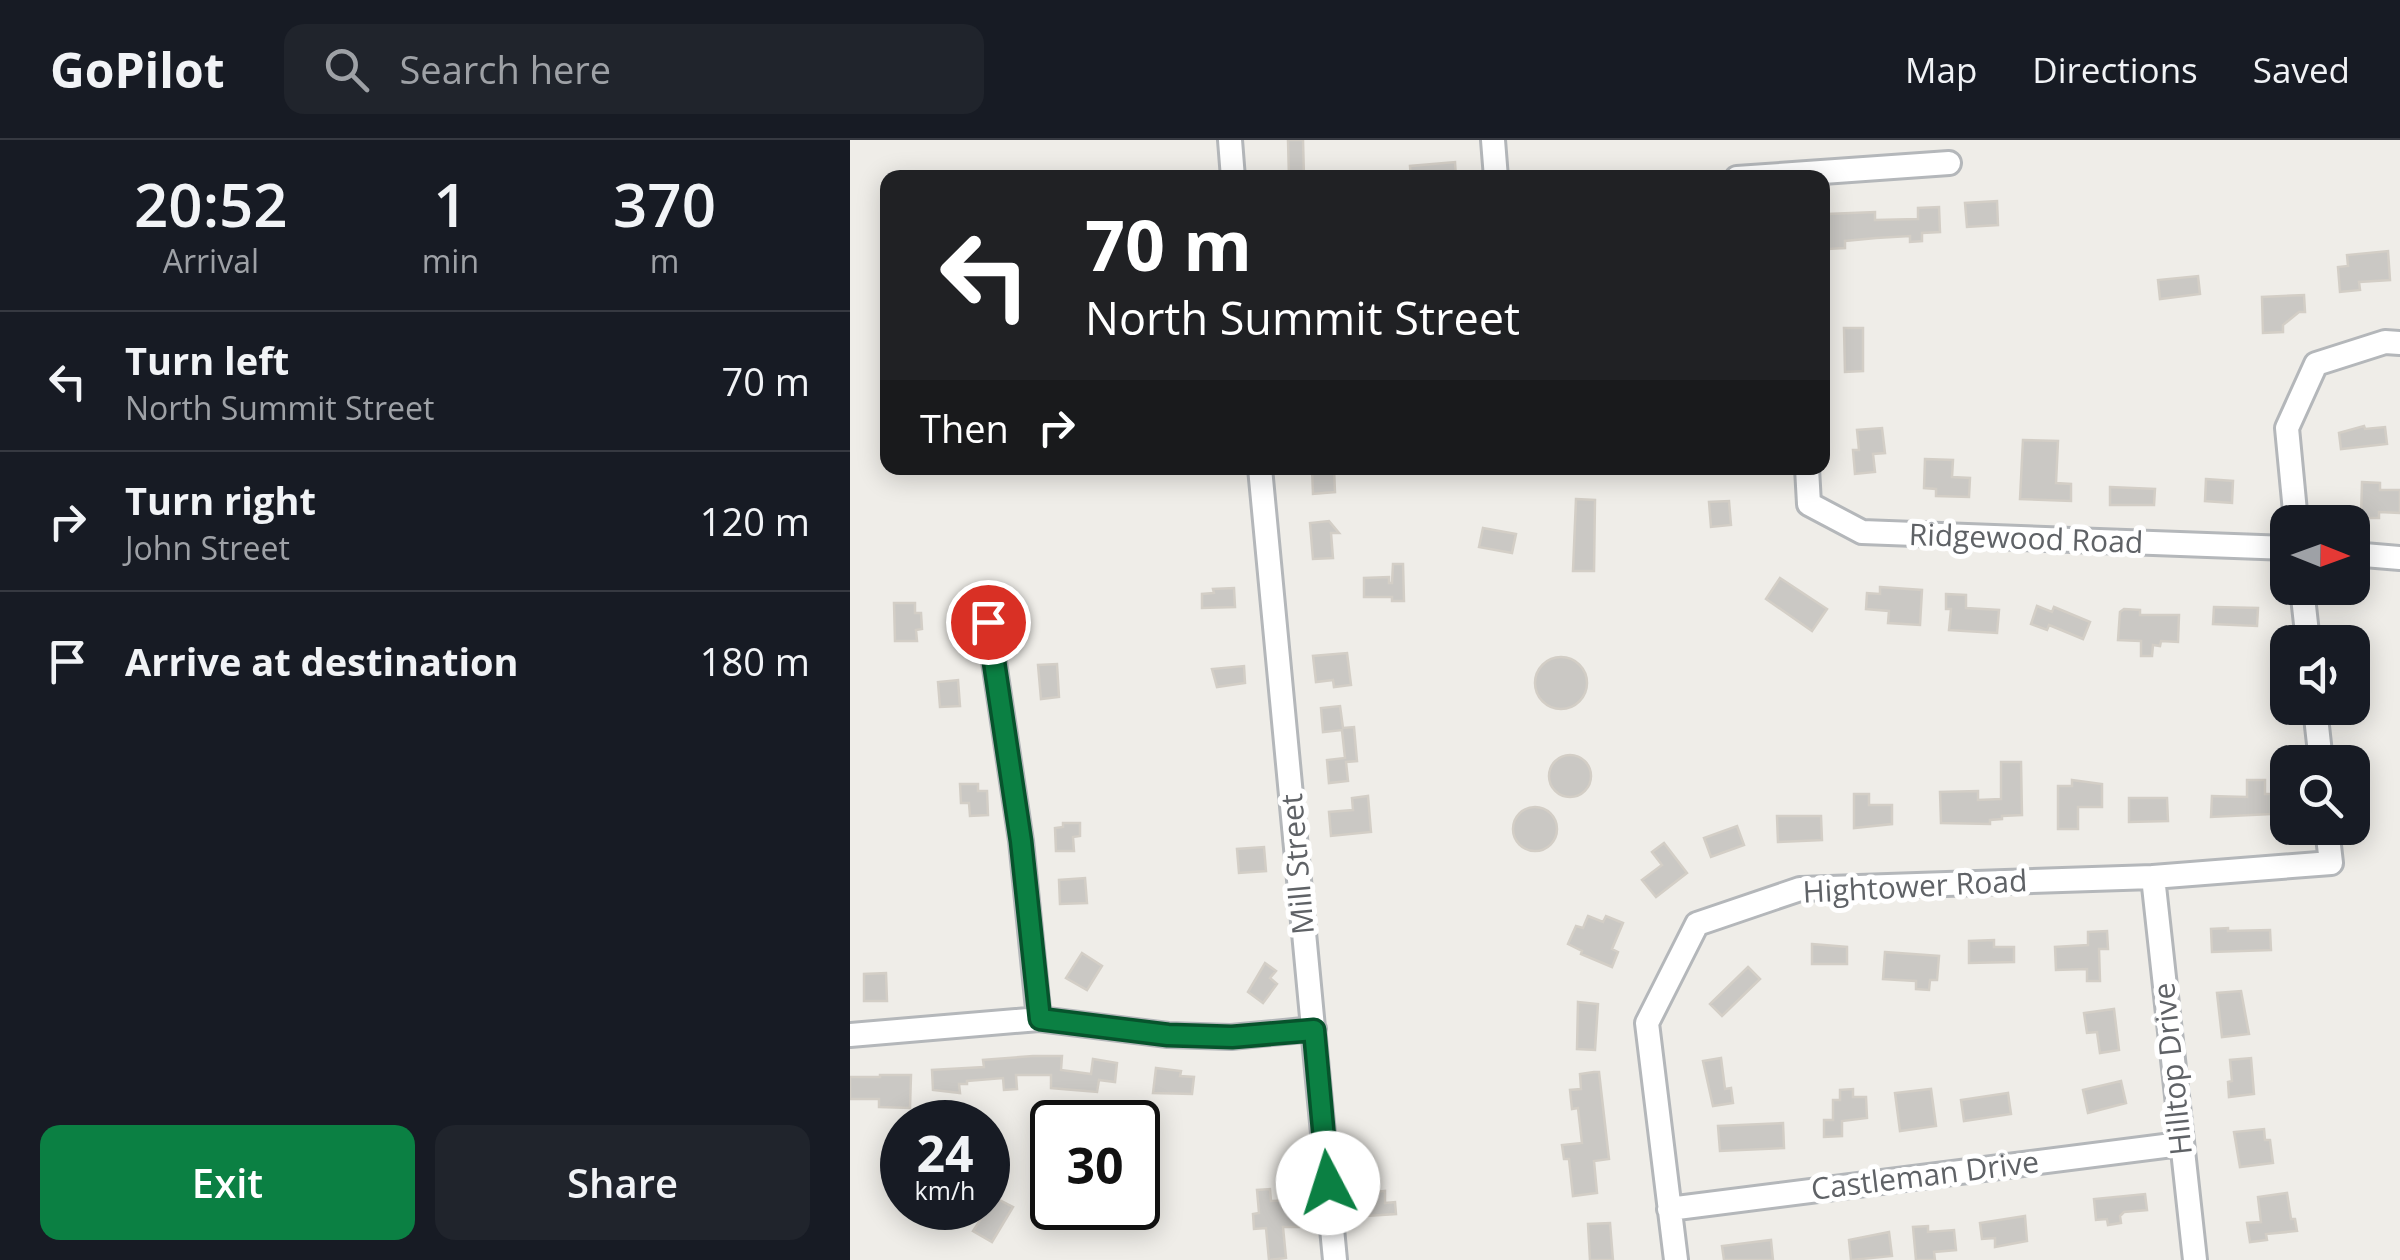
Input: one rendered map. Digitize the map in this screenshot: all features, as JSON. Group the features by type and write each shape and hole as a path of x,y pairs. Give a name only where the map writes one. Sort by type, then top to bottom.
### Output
{"street":[{"path":"1230,140 1232,170"},
{"path":"1492,140 1495,170"},
{"path":"1830,173 1949,163"},
{"path":"2295,505 2288,428 2316,364 2386,342 2400,343"},
{"name":"Mill Street","path":"1261,475 1336,1260"},
{"name":"Ridgewood Road","path":"1807,475 1809,504 1862,532 2270,547"},
{"path":"2370,556 2400,558"},
{"path":"988,622 1021,841 1040,1019"},
{"name":"Hightower Road","path":"1676,1260 1647,1023 1697,924 1800,889 2152,877 2331,863 2329,845"},
{"name":"Hilltop Drive","path":"2152,877 2195,1260"},
{"path":"850,1035 1040,1019 1168,1035 1232,1037 1314,1030"},
{"name":"Castleman Drive","path":"1670,1209 2180,1144"}],"building":[{"path":"1288,140 1303,140 1304,170 1289,170"},
{"path":"1455,162 1456,170 1410,170 1410,166"},
{"path":"1997,201 1998,225 1967,227 1965,203"},
{"path":"1939,207 1940,232 1922,233 1922,241 1910,242 1910,236 1876,238 1845,241 1845,248 1830,249 1830,214 1875,212 1875,220 1918,219 1918,208"},
{"path":"2388,251 2390,280 2359,282 2360,290 2340,292 2338,267 2348,266 2347,255"},
{"path":"2198,276 2200,294 2160,299 2158,280"},
{"path":"2304,295 2305,312 2299,312 2283,325 2283,332 2263,333 2262,297"},
{"path":"1844,328 1863,328 1863,371 1845,372"},
{"path":"2364,426 2385,427 2387,444 2341,449 2339,433"},
{"path":"1882,428 1885,453 1873,454 1875,472 1855,474 1853,450 1859,450 1857,430"},
{"path":"2023,440 2058,441 2056,483 2071,484 2071,501 2020,499"},
{"path":"1925,459 1953,460 1952,477 1970,478 1969,497 1936,496 1936,489 1924,488"},
{"path":"1312,475 1334,475 1335,492 1313,494"},
{"path":"2206,479 2233,481 2232,503 2205,501"},
{"path":"2362,482 2380,483 2380,490 2400,490 2400,513 2379,512 2379,518 2370,518 2370,505 2361,505"},
{"path":"2110,487 2155,489 2154,505 2110,505"},
{"path":"1576,499 1595,500 1594,571 1573,571"},
{"path":"1729,501 1731,525 1711,527 1709,502"},
{"path":"1329,521 1339,533 1331,533 1333,558 1313,559 1310,523"},
{"path":"1483,528 1516,534 1512,553 1479,547"},
{"path":"1393,564 1403,564 1404,601 1364,597 1364,578 1389,577 1392,583"},
{"path":"1780,578 1827,609 1812,631 1766,599"},
{"path":"1880,587 1922,590 1920,625 1888,623 1889,611 1866,609 1867,593 1880,594"},
{"path":"1234,588 1235,607 1202,608 1202,594"},
{"path":"1946,594 1966,595 1966,608 1999,610 1997,633 1949,630 1951,609 1946,609"},
{"path":"894,603 915,603 915,613 921,613 922,629 916,630 917,641 895,641"},
{"path":"2037,606 2052,612 2054,607 2090,622 2083,639 2049,625 2047,630 2031,624"},
{"path":"2214,607 2258,608 2257,626 2213,624"},
{"path":"2140,610 2140,615 2179,615 2178,642 2161,641 2160,646 2153,645 2152,656 2141,656 2141,641 2118,640 2120,612"},
{"path":"1347,653 1351,685 1334,687 1333,680 1316,682 1313,656"},
{"path":"1561,657 1580,664 1587,683 1580,702 1561,709 1542,702 1535,683 1542,664"},
{"path":"1057,664 1059,697 1041,699 1038,665"},
{"path":"1244,666 1245,683 1217,687 1212,669"},
{"path":"958,680 960,706 940,707 938,682"},
{"path":"1340,706 1343,728 1354,727 1357,761 1346,762 1348,781 1329,783 1327,760 1345,758 1342,730 1323,732 1321,708"},
{"path":"1570,755 1585,761 1591,776 1585,791 1570,797 1555,791 1549,776 1555,761"},
{"path":"2001,762 2021,762 2022,815 2002,816 1990,820 1990,824 1941,823 1940,792 1978,791 1978,800 2001,799"},
{"path":"2072,780 2102,784 2102,807 2078,807 2078,829 2058,829 2058,786 2072,786"},
{"path":"2247,780 2265,780 2270,814 2211,817 2212,796 2247,797"},
{"path":"960,784 978,784 978,791 987,791 988,815 970,816 969,803 961,803"},
{"path":"1854,794 1869,794 1869,805 1892,805 1892,824 1854,828"},
{"path":"1368,796 1371,832 1331,836 1329,812 1353,810 1352,798"},
{"path":"2129,798 2167,798 2168,821 2129,822"},
{"path":"1535,807 1550,814 1557,829 1550,844 1535,851 1520,844 1513,829 1520,814"},
{"path":"1777,816 1821,816 1822,840 1778,842"},
{"path":"1063,823 1080,823 1080,836 1073,837 1074,851 1056,851 1055,828 1063,827"},
{"path":"1737,826 1744,845 1711,857 1704,838"},
{"path":"1664,843 1687,873 1656,897 1642,880 1662,865 1652,852"},
{"path":"1264,847 1266,871 1239,873 1237,849"},
{"path":"1085,878 1087,903 1060,904 1059,880"},
{"path":"1588,916 1603,922 1606,916 1623,923 1612,949 1618,952 1612,967 1568,944 1576,926 1583,928"},
{"path":"2211,929 2270,930 2271,950 2212,952"},
{"path":"2107,931 2108,949 2099,949 2100,981 2087,981 2087,969 2056,970 2055,947 2088,945 2088,932"},
{"path":"1994,940 1994,947 2014,947 2014,962 1969,963 1969,941"},
{"path":"1812,944 1847,947 1847,964 1812,964"},
{"path":"1885,952 1939,956 1937,980 1930,980 1929,990 1916,989 1916,981 1883,979"},
{"path":"1082,953 1102,966 1087,990 1066,978"},
{"path":"1265,963 1276,971 1270,978 1277,984 1263,1003 1248,992"},
{"path":"1748,967 1760,979 1722,1016 1710,1004"},
{"path":"886,973 887,1001 864,1001 864,974"},
{"path":"2241,991 2249,1034 2222,1037 2217,993"},
{"path":"1578,1002 1598,1004 1595,1050 1577,1049"},
{"path":"2114,1009 2119,1050 2100,1053 2097,1032 2087,1033 2084,1013"},
{"path":"1062,1056 1061,1070 1091,1074 1093,1059 1117,1063 1115,1082 1099,1080 1097,1092 1051,1088 1051,1075 1016,1075 1017,1089 1004,1090 1003,1078 967,1081 959,1084 960,1093 933,1090 932,1070 984,1067 983,1060"},
{"path":"1721,1058 1725,1089 1731,1088 1733,1103 1713,1106 1703,1061"},
{"path":"2251,1058 2254,1094 2229,1097 2230,1060"},
{"path":"1156,1068 1194,1077 1192,1094 1153,1093"},
{"path":"1599,1072 1609,1159 1594,1161 1597,1193 1573,1196 1569,1159 1564,1159 1562,1145 1582,1143 1578,1108 1572,1109 1570,1090 1581,1089 1580,1074"},
{"path":"911,1075 910,1100 880,1100 880,1107 879,1099 850,1099 850,1077"},
{"path":"2121,1081 2126,1103 2088,1113 2083,1090"},
{"path":"1853,1089 1853,1097 1866,1097 1867,1118 1842,1121 1842,1136 1824,1137 1824,1120 1833,1120 1833,1100 1840,1100 1840,1090"},
{"path":"1931,1089 1936,1126 1900,1131 1895,1093"},
{"path":"2008,1093 2011,1114 1964,1121 1961,1100"},
{"path":"1783,1123 1784,1148 1720,1151 1718,1126"},
{"path":"2264,1129 2273,1163 2240,1167 2234,1132"},
{"path":"1270,1189 1271,1201 1297,1200 1299,1227 1283,1227 1286,1258 1269,1260 1266,1228 1254,1229 1253,1214 1259,1213 1257,1190"},
{"path":"1385,1191 1385,1203 1395,1202 1396,1214 1367,1216 1365,1193"},
{"path":"2287,1193 2297,1231 2266,1234 2267,1240 2250,1242 2247,1223 2261,1222 2258,1197"},
{"path":"2145,1194 2147,1210 2124,1212 2121,1223 2108,1225 2107,1219 2096,1220 2094,1199"},
{"path":"2025,1216 2027,1241 1995,1247 1995,1238 1982,1239 1980,1223"},
{"path":"1610,1223 1613,1260 1590,1260 1588,1224"},
{"path":"1928,1226 1928,1232 1954,1230 1956,1250 1934,1252 1935,1260 1916,1260 1913,1227"},
{"path":"974,1230 999,1230 992,1242"},
{"path":"1889,1232 1892,1256 1851,1260 1849,1240"},
{"path":"1771,1240 1773,1260 1724,1260 1722,1246"}],"route":[{"path":"988,622 1021,841 1040,1019 1168,1035 1232,1037 1314,1030 1328,1183"}]}
